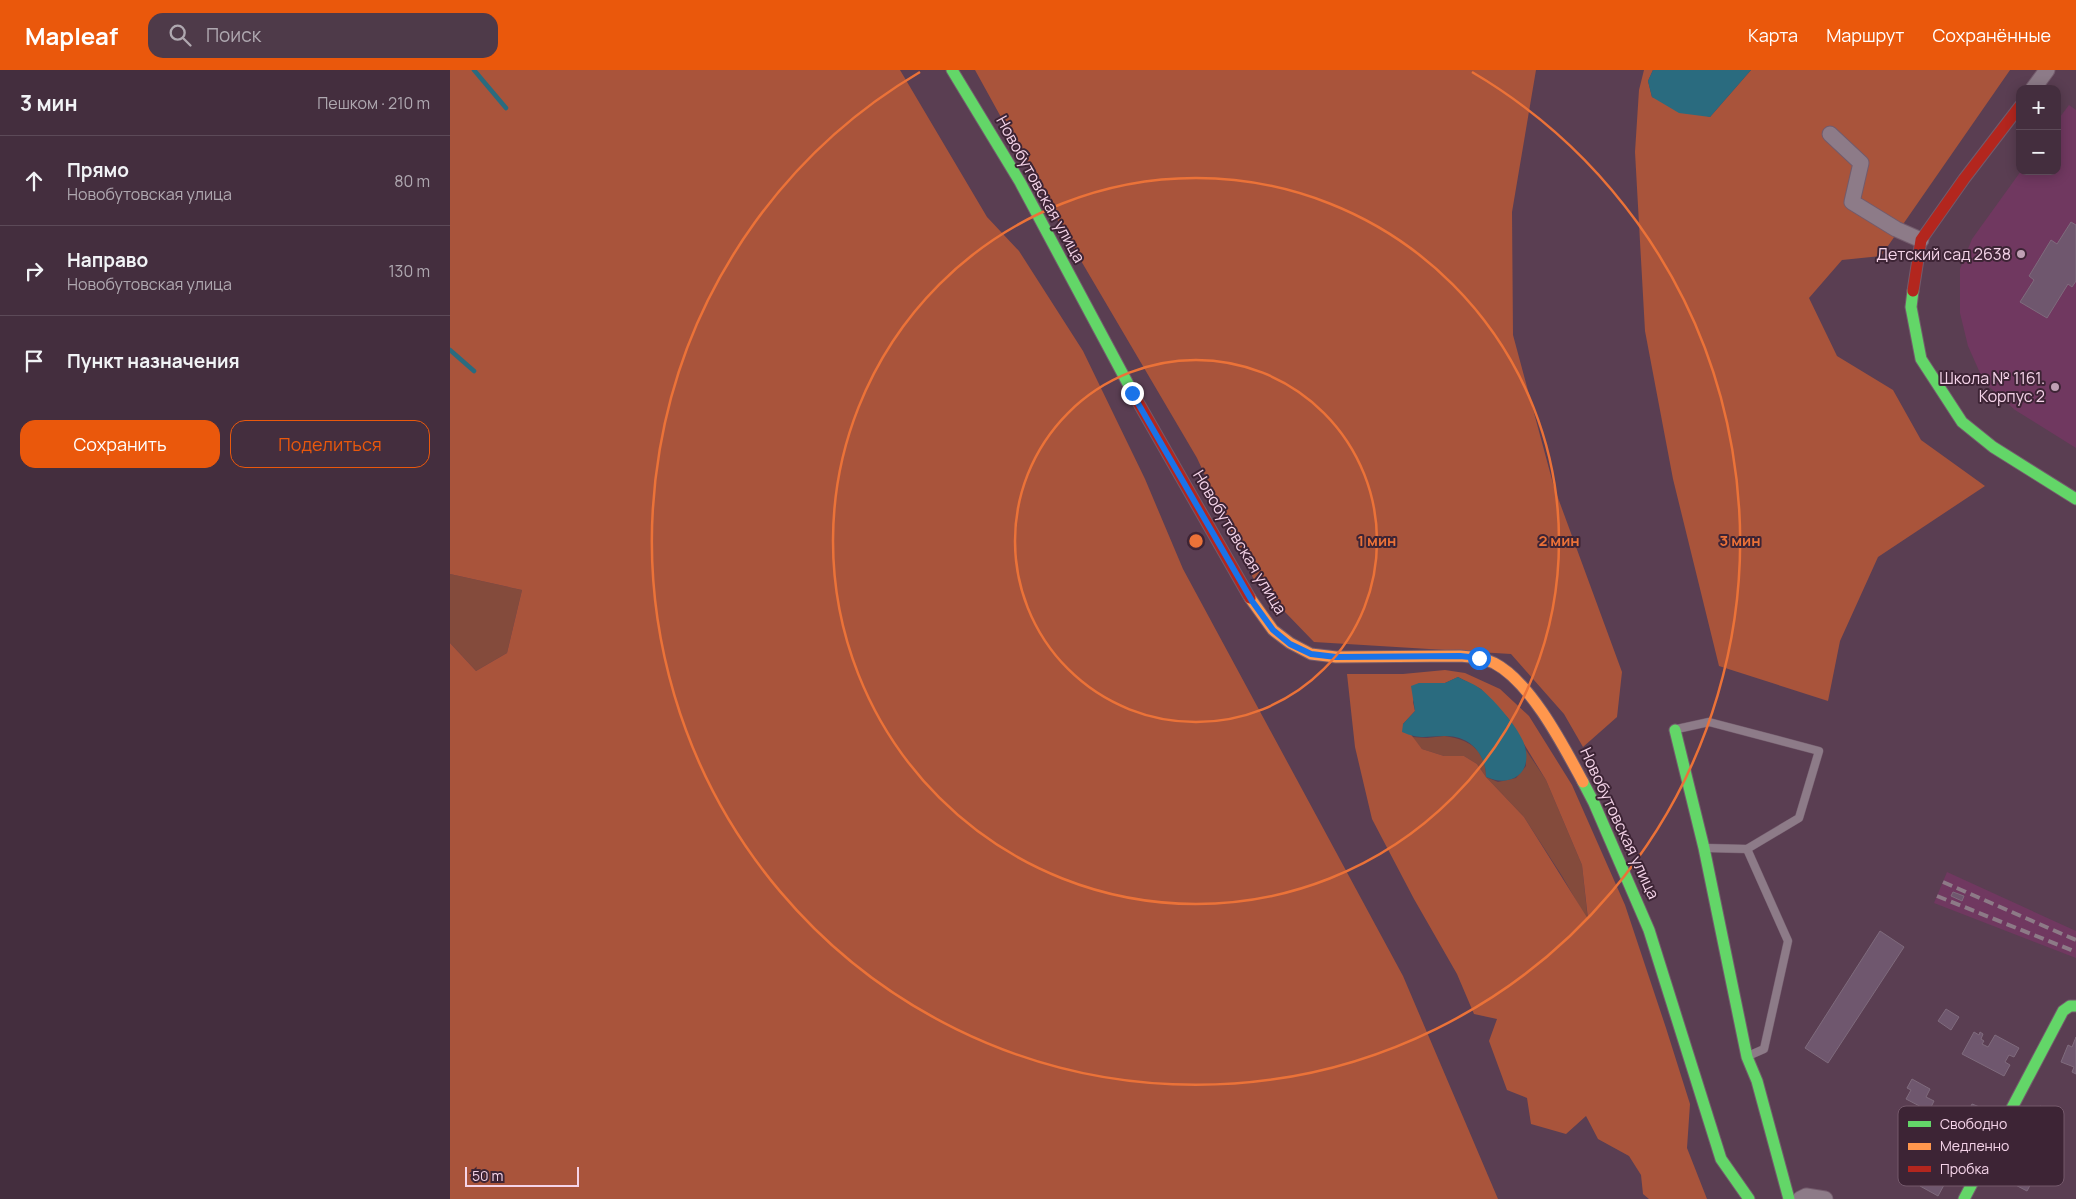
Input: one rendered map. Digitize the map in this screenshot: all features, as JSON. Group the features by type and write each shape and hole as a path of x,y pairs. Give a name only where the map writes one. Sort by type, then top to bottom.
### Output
{"street":[{"name":"Новобутовская улица","path":"952,70 1020,182 1137,401 1252,601 1273,630 1290,644 1311,654 1336,657 1460,656 1479,658 1495,664 1526,691 1561,740 1594,803 1650,930 1721,1159 1746,1195"},
{"path":"2036,85 2047,70"},
{"path":"2016,111 1964,179 1921,240 1911,307 1921,359 1962,422 1993,447 2076,499"},
{"path":"1830,134 1861,163 1852,202 1896,229 1921,240"},
{"path":"1675,730 1704,848 1747,1057 1757,1081 1789,1199"},
{"path":"2013,1106 2063,1011 2070,1006 2076,1006"},
{"path":"1964,1199 1971,1186"},
{"path":"1800,1199 1806,1196 1825,1199"}],"lane":[{"path":"1675,730 1709,722 1819,751 1799,818 1747,849 1704,848"},
{"path":"1747,849 1788,941 1764,1049 1747,1057"}],"shaded area":[{"path":"450,70 900,70 987,217 1019,251 1083,351 1145,479 1183,569 1403,976 1498,1199 450,1199 450,643 476,671 507,653 522,590 450,574"},
{"path":"975,70 1536,70 1512,212 1513,335 1554,487 1622,672 1617,717 1583,747 1564,714 1511,654 1314,642 1254,580 1197,458 1067,237"},
{"path":"1644,70 1653,70 1648,81 1652,97 1710,117 1751,70 2010,70 1881,256 1842,260 1809,298 1837,356 1893,390 1921,440 1985,486 1878,557 1840,641 1828,701 1719,666 1673,479 1645,331 1635,152 1639,90"},
{"name":"Детский сад 2638","path":"2069,105 2076,110 2076,448 2015,410 1984,382 1968,346 1960,313 1960,269 1972,239 2018,175 2061,175 2061,116"},
{"path":"450,574 522,590 507,653 476,671 450,643"},
{"path":"1445,670 1465,673 1500,689 1529,716 1572,785 1625,905 1666,1028 1690,1104 1687,1148 1707,1199 1649,1199 1643,1194 1641,1175 1629,1156 1598,1139 1586,1116 1566,1134 1531,1124 1527,1098 1507,1090 1489,1041 1497,1019 1474,1014 1457,974 1414,899 1372,819 1355,747 1347,674 1403,674","holes":["1458,677 1481,689 1508,718 1546,780 1582,865 1588,919 1524,817 1486,777 1477,764 1464,756 1444,756 1422,749 1403,724 1415,711 1413,702 1419,683 1445,683"]},
{"path":"1444,736 1461,740 1474,748 1483,760 1486,777 1477,764 1464,756 1444,756 1422,749 1412,737"},
{"path":"1526,750 1546,780 1582,865 1588,921 1524,817 1486,777 1498,782 1516,778 1526,766"},
{"path":"1947,872 2076,931 2076,958 1934,903"}],"water":[{"path":"1653,70 1751,70 1710,117 1679,113 1652,97 1648,81"},
{"path":"1458,677 1482,690 1505,714 1520,735 1526,751 1526,761 1520,774 1513,779 1505,781 1486,777 1483,760 1479,753 1468,742 1461,739 1453,736 1419,737 1402,732 1403,724 1415,711 1411,686 1419,683 1445,683"}],"building":[{"path":"2071,222 2076,225 2076,281 2072,287 2068,284 2047,318 2020,302 2034,280 2029,276 2051,240 2057,244"},
{"path":"1953,892 1964,896 1962,901 1951,896"},
{"path":"1880,931 1904,947 1828,1063 1805,1048"},
{"path":"1946,1009 1959,1017 1951,1030 1938,1021"},
{"path":"1974,1032 1979,1035 1980,1032 1983,1034 1981,1039 1984,1041 1982,1044 1988,1047 1995,1035 2019,1048 2014,1057 2009,1055 2005,1062 2010,1065 2004,1076 1962,1054"},
{"path":"2076,1037 2076,1074 2072,1072 2074,1067 2061,1062 2068,1045 2072,1047"},
{"path":"1912,1079 1930,1089 1926,1097 1934,1101 1932,1106 1919,1106 1906,1099 1911,1090 1907,1088"},
{"path":"1920,1186 1943,1186 1938,1196"},
{"path":"2017,1186 2030,1186 2027,1191"}],"waterway":[{"path":"474,70 506,108"},
{"path":"450,350 474,371"}],"railway":[{"path":"1943,882 2076,940"},
{"path":"1937,896 2076,952"}],"traffic: fast":[{"path":"952,70 1020,182 1134,395"},
{"path":"1913,291 1911,307 1921,359 1962,422 1993,447 2076,499"},
{"path":"1675,730 1704,848 1747,1057 1757,1081 1789,1199"},
{"path":"1583,782 1649,930 1721,1159 1749,1199"},
{"path":"2013,1106 2063,1011 2070,1006 2076,1006"},
{"path":"1964,1199 1971,1186"}],"traffic: slow":[{"path":"1250,598 1273,630 1290,643 1311,654 1336,657 1460,656 1473,657 1494,663 1508,672 1521,685 1545,716 1583,782"}],"traffic: jam":[{"path":"1913,291 1921,240 1964,179 2016,111"},
{"path":"1134,395 1250,598"}],"place":[{"name":"Детский сад 2638","path":"2021,254"},
{"name":"Школа № 1161. Корпус 2","path":"2055,387"}],"route":[{"path":"1132,393 1252,601 1273,630 1290,644 1311,654 1336,657 1460,656 1479,658"}]}
